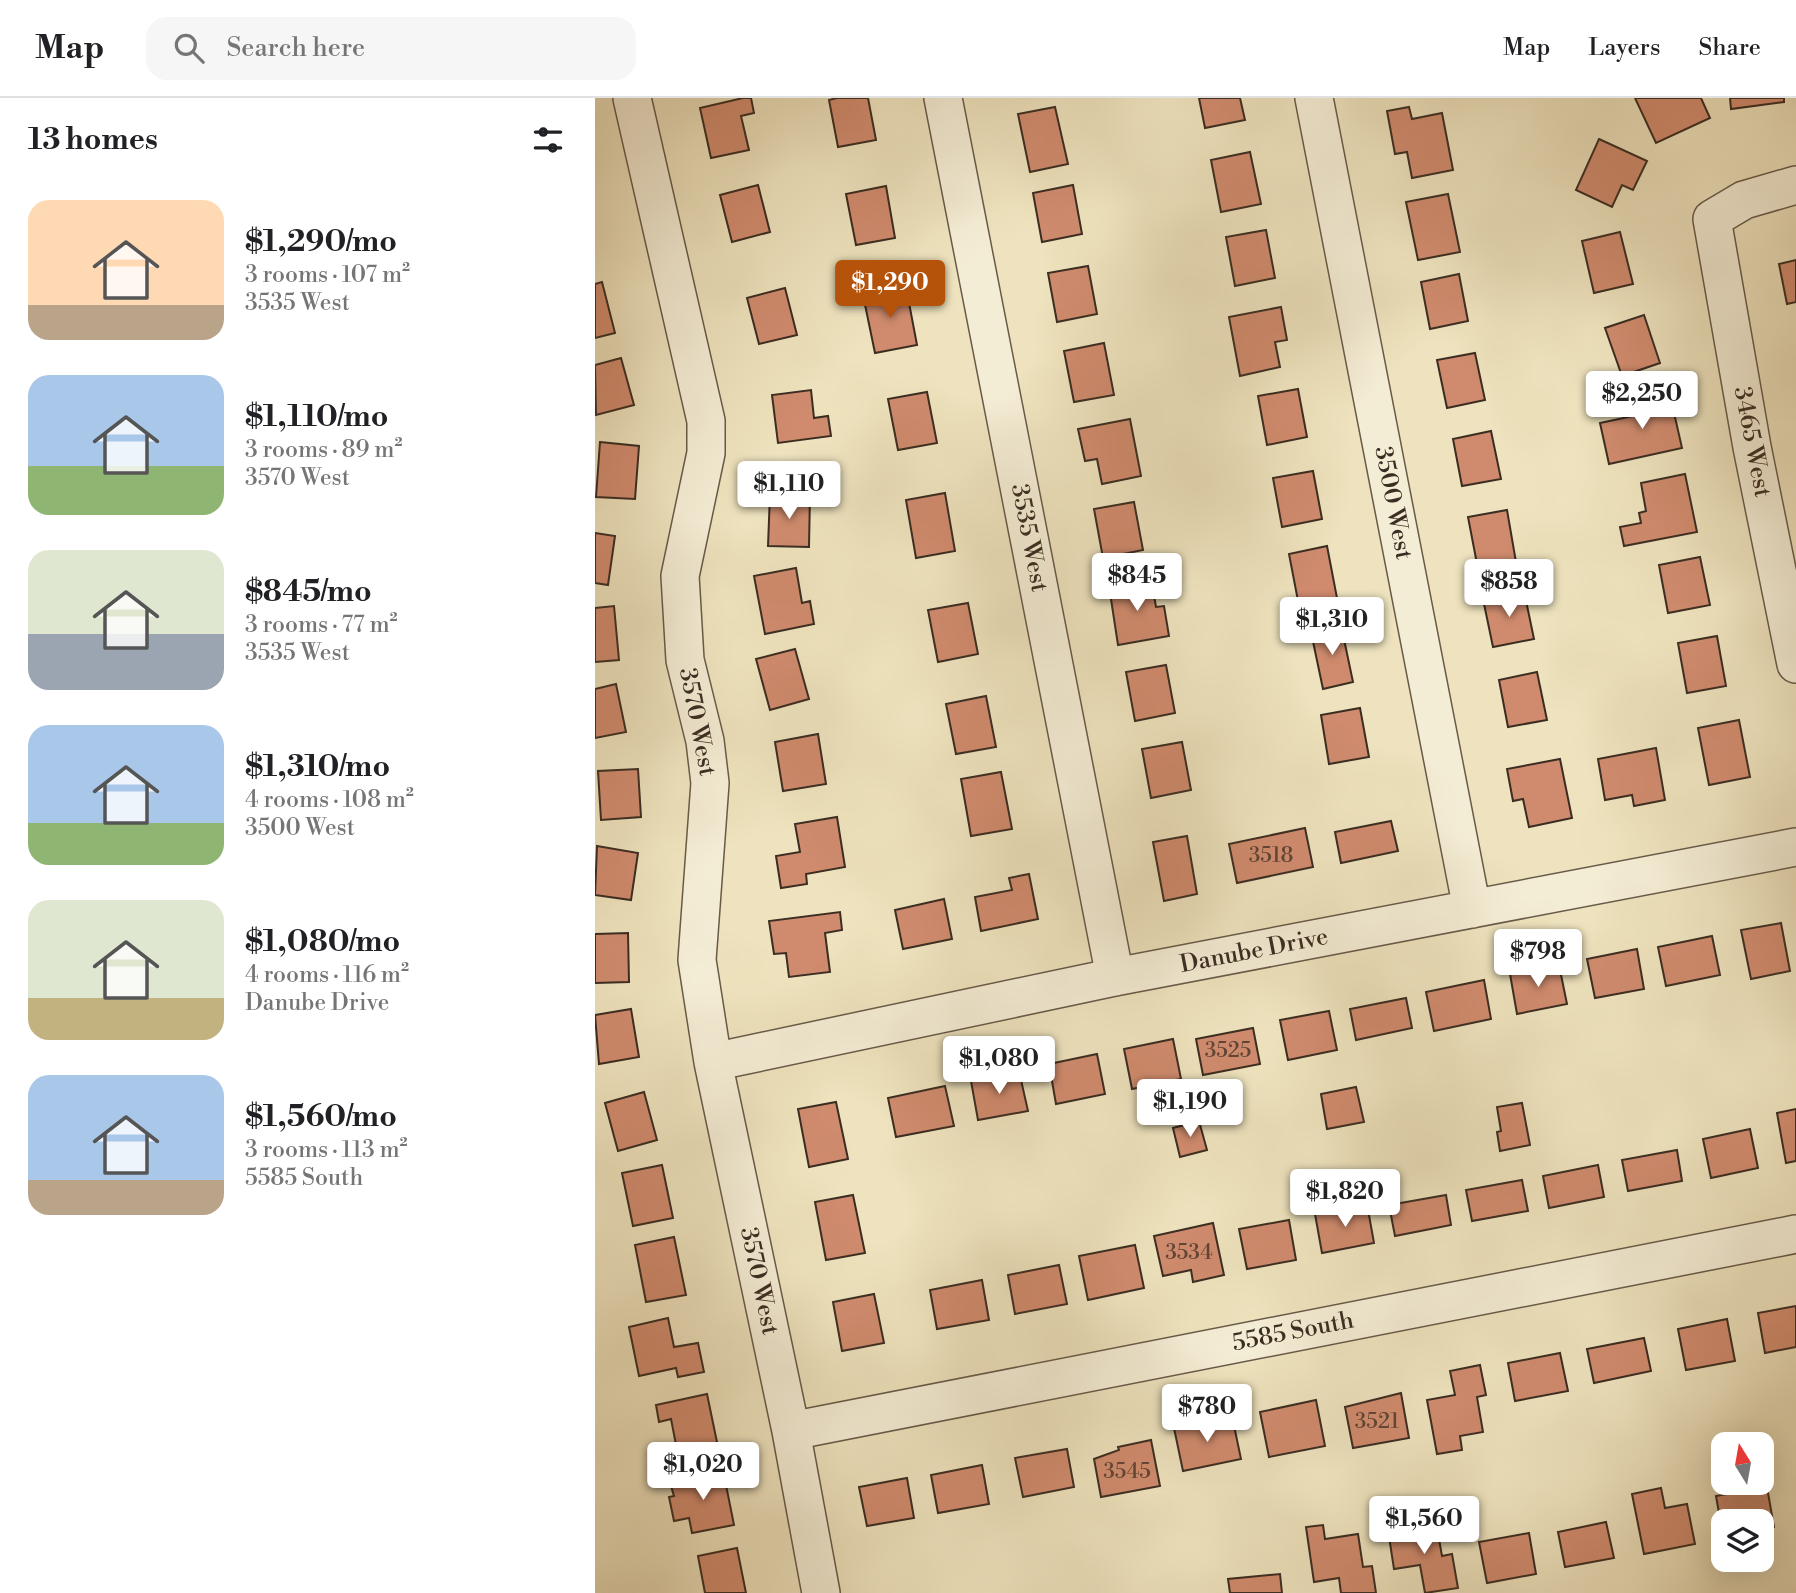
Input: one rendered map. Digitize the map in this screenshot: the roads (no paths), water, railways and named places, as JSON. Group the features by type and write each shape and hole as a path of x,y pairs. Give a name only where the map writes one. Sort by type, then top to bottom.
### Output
{"street":[{"name":"3570 West","path":"632,98 706,421 706,453 680,576 680,619 685,660 705,741 710,783 697,960 713,1062 791,1431 821,1593"},
{"name":"3535 West","path":"943,98 1115,977"},
{"name":"3500 West","path":"1314,98 1472,909"},
{"name":"3465 West","path":"1796,185 1744,200 1712,219 1752,447 1796,664"},
{"name":"Danube Drive","path":"713,1062 1115,977 1796,847"},
{"name":"5585 South","path":"791,1431 1796,1234"}]}
